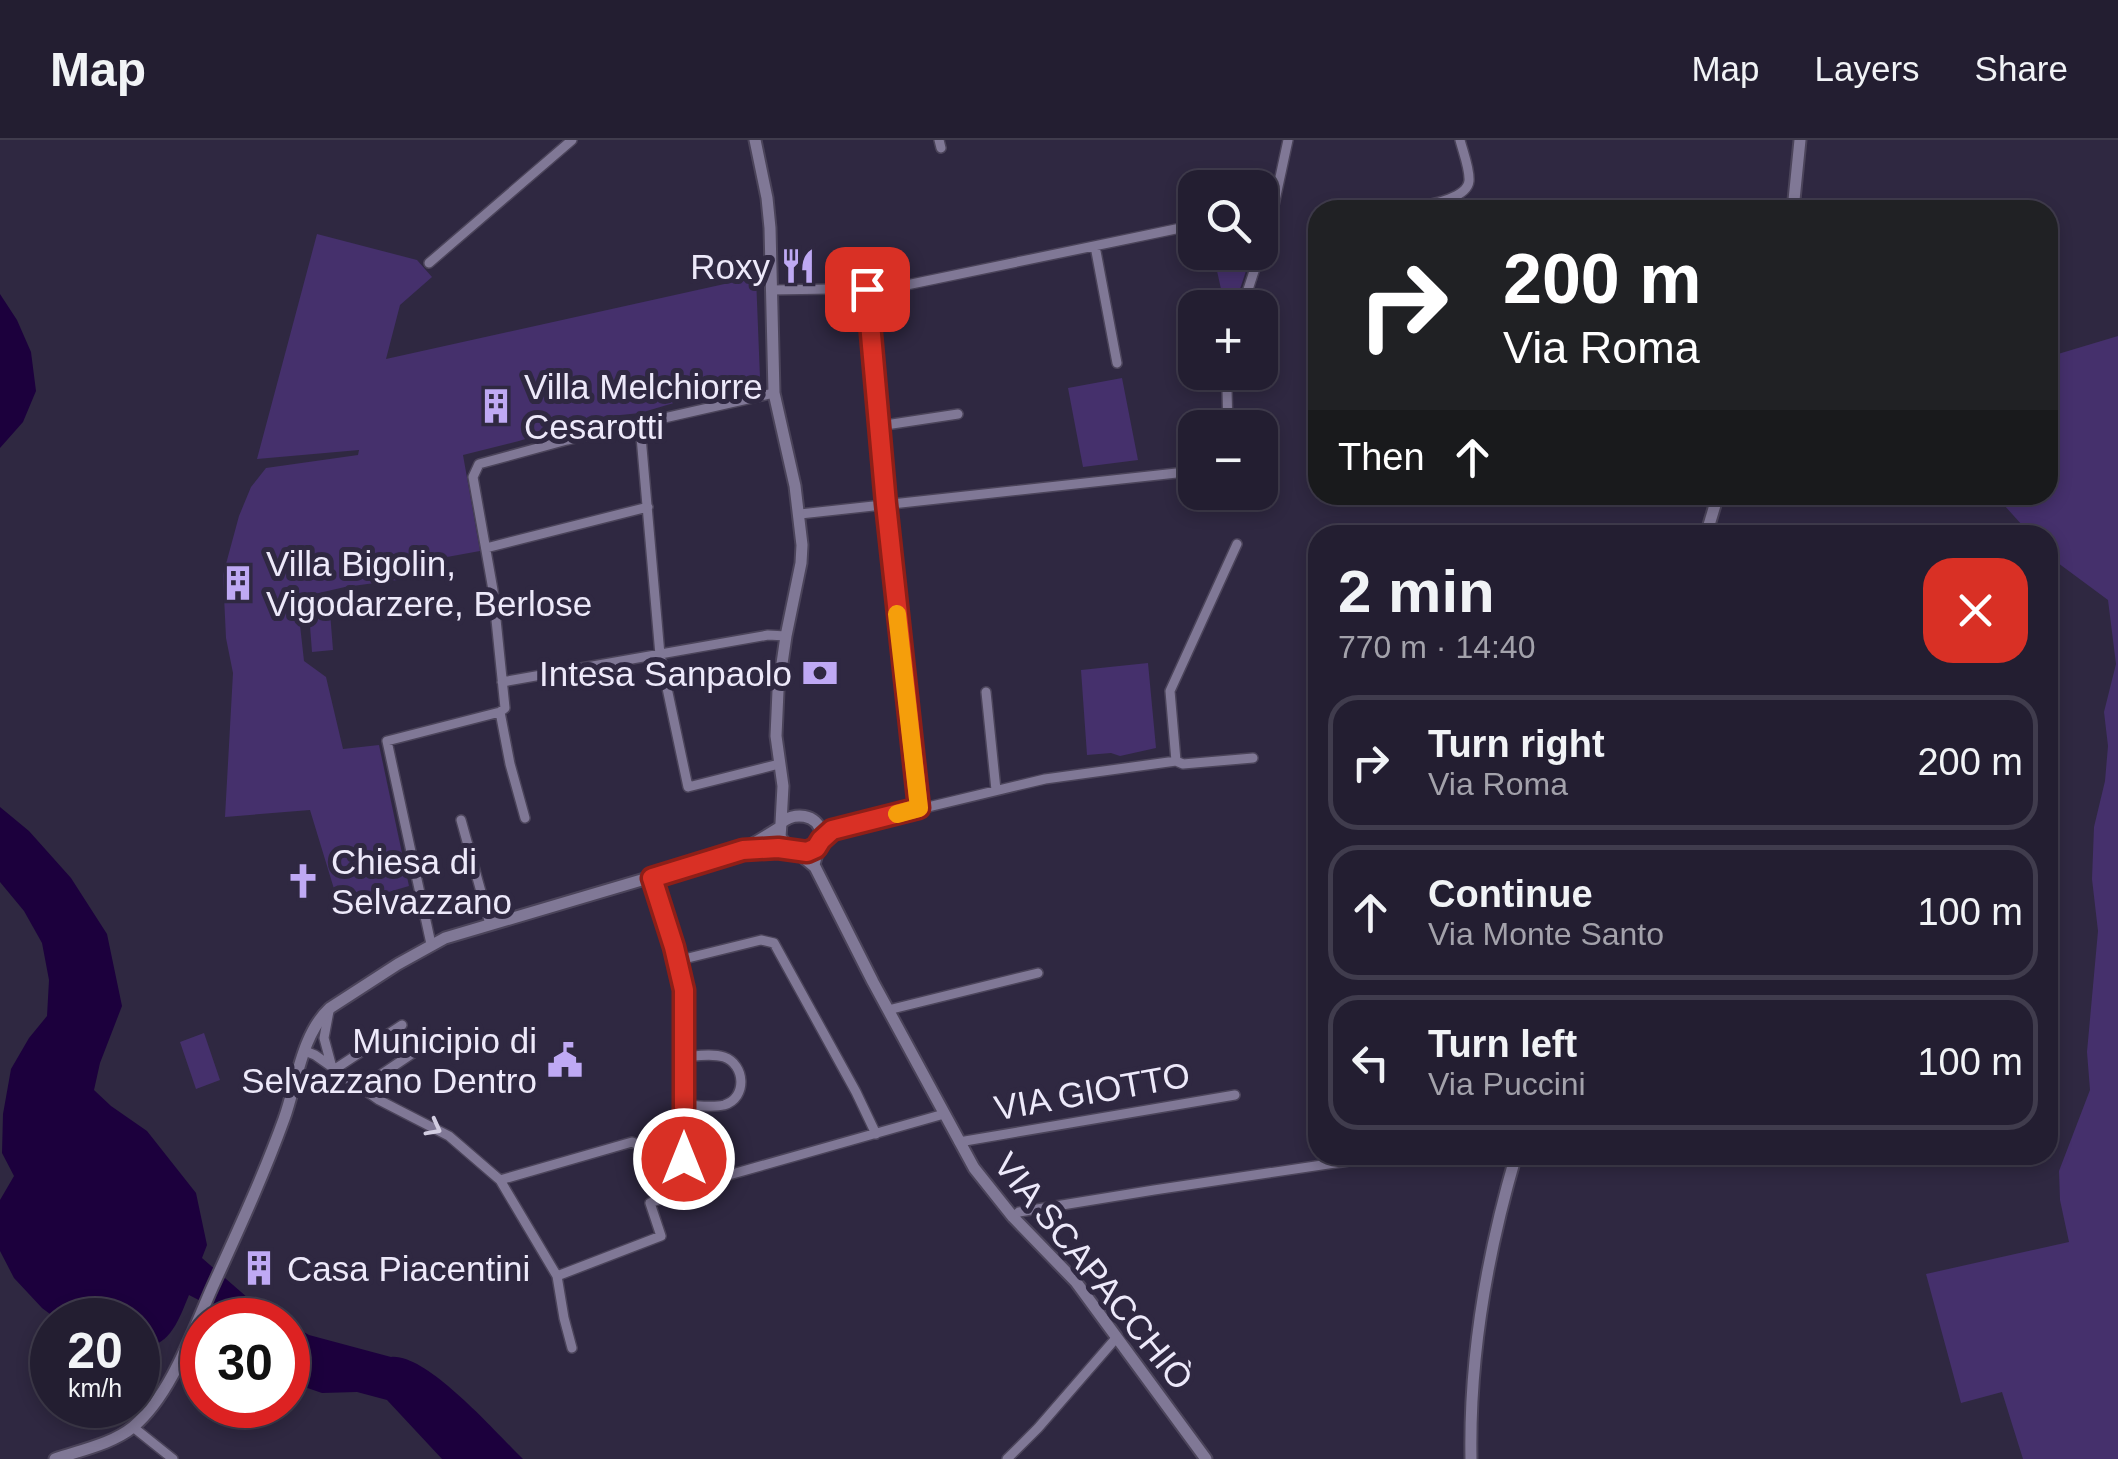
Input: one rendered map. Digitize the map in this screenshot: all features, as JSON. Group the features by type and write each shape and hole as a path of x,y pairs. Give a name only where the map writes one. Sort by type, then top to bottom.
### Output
{"street":[{"path":"429,263 572,140"},
{"path":"755,140 767,198 774,393 800,514 801,563 786,636 777,721 783,786 782,842 794,850"},
{"path":"1278,175 1288,140"},
{"path":"1442,200 1466,188 1469,180 1460,140"},
{"path":"1794,200 1800,140"},
{"path":"771,290 892,288 1178,229"},
{"path":"1094,246 1117,363"},
{"path":"867,289 919,808"},
{"path":"431,944 387,741 504,708 486,548 473,476 480,464 774,393"},
{"path":"880,426 958,414"},
{"path":"640,425 660,654 688,787 778,764"},
{"path":"800,514 1178,474"},
{"path":"486,548 648,507"},
{"path":"1176,761 1170,691 1237,544"},
{"path":"502,682 768,635 786,636"},
{"path":"986,692 996,790"},
{"path":"500,712 525,818"},
{"path":"783,786 803,816 832,830 1045,779 1176,761 1198,764 1253,758"},
{"path":"160,1394 224,1261 284,1118 311,1034 322,1015 431,944 743,850 788,816 803,816"},
{"path":"461,820 490,924"},
{"path":"814,866 820,842 818,826"},
{"path":"743,850 807,852 832,830"},
{"name":"VIA SCAPACCHIÒ","path":"794,850 814,866 984,1183 1076,1282 1206,1459"},
{"path":"652,878 684,990 684,1159"},
{"path":"678,963 761,940 774,943 876,1134"},
{"path":"888,1010 1038,973"},
{"path":"326,1051 324,1038 330,1008"},
{"path":"334,1068 402,1025"},
{"path":"311,1034 334,1068"},
{"path":"360,1088 428,1043"},
{"path":"305,1051 378,1100 449,1136 500,1180 557,1276 572,1348"},
{"path":"684,1057 728,1058 736,1065 741,1088 736,1098 724,1105 684,1105"},
{"name":"VIA GIOTTO","path":"959,1142 1235,1095"},
{"path":"557,1276 661,1236 650,1202 782,1158 944,1114"},
{"path":"500,1180 632,1142 671,1159 684,1159 704,1182"},
{"path":"1013,1217 1019,1212 1327,1165"},
{"path":"1471,1459 1478,1325 1490,1254 1513,1165"},
{"path":"1007,1459 1118,1336"},
{"path":"56,1459 129,1428"},
{"path":"142,1428 174,1459"}],"shaded area":[{"path":"317,234 417,260 432,277 400,305 386,359 756,277 760,378 757,383 640,413 572,420 548,432 463,455 480,551 447,557 450,573 345,587 297,598 304,661 326,677 343,749 379,745 409,886 344,905 338,902 310,810 225,817 233,673 226,638 223,575 239,516 251,487 266,468 358,455 359,450 257,459"},
{"path":"1217,270 1246,270 1240,290 1221,290"},
{"path":"0,294 31,352 36,391 23,422 0,448"},
{"path":"2118,336 2118,1459 2023,1459 2002,1392 1961,1403 1926,1274 2069,1242 2060,1200 2059,1171 2090,1090 2087,1052 2098,931 2092,879 2094,827 2105,781 2108,746 2104,712 2116,664 2108,600 2058,563 2058,525 2022,525 2004,505 2058,505 2058,354"},
{"path":"1122,378 1138,460 1083,467 1068,388"},
{"path":"330,612 333,650 312,652 309,613"},
{"path":"1148,663 1156,748 1120,756 1087,755 1081,670"},
{"path":"0,807 29,831 71,878 107,934 122,1006 94,1090 147,1131 196,1193 207,1245 202,1258 248,1298 189,1295 180,1298 177,1323 160,1342 160,1298 33,1298 14,1278 0,1251 0,1200 14,1176 2,1153 3,1114 11,1069 47,1016 49,980 42,943 24,911 0,882"},
{"path":"204,1033 220,1080 196,1089 180,1042"},
{"path":"310,1335 406,1359 423,1368 461,1397 523,1459 442,1459 387,1400 357,1392 322,1393 310,1389"}],"slow traffic":[{"path":"897,614 919,808 897,814"}],"place":[{"name":"Roxy","path":"798,266"},
{"name":"Villa Melchiorre Cesarotti","path":"496,406"},
{"name":"Villa Bigolin, Vigodarzere, Berlose","path":"238,583"},
{"name":"Intesa Sanpaolo","path":"820,673"},
{"name":"Chiesa di Selvazzano","path":"303,881"},
{"name":"Municipio di Selvazzano Dentro","path":"565,1060"},
{"name":"Casa Piacentini","path":"259,1268"}],"route":[{"path":"684,1159 684,990 652,878 743,850 778,848 807,852 832,830 919,808 867,289"}]}
